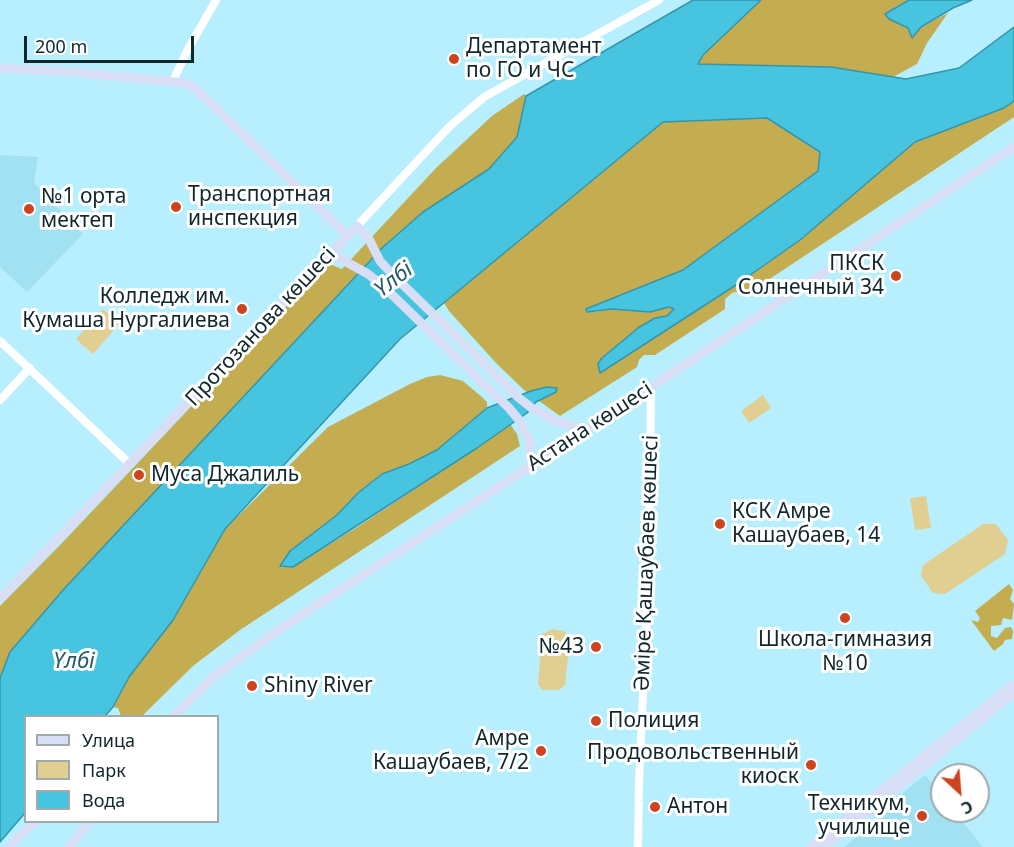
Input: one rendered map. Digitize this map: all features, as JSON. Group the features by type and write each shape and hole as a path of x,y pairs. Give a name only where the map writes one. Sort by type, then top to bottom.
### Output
{"main road":[{"path":"0,68 73,72 185,83 197,90 348,236"},
{"name":"Астана көшесі","path":"176,715 214,676 283,627 588,429 1014,147"},
{"path":"357,226 369,239 380,261 392,274 519,398 558,422 588,429"},
{"name":"Протозанова көшесі","path":"0,599 357,226"},
{"path":"333,251 345,262 368,274 382,285 509,408 519,420 530,442 531,466"},
{"path":"811,847 1014,684"},
{"path":"824,847 1014,693"},
{"path":"10,847 35,823"},
{"path":"69,847 88,823"},
{"path":"0,843 4,847"}],"street":[{"path":"173,81 216,0"},
{"name":"Протозанова көшесі","path":"357,226 450,127 484,97 659,0"},
{"path":"0,340 130,464"},
{"path":"0,400 30,369"},
{"name":"Әміре Қашаубаев көшесі","path":"638,847 650,552 651,386"}],"shaded area":[{"path":"761,0 909,0 895,7 890,19 908,28 921,27 948,13 927,43 917,64 893,77 831,67 697,64 703,55"},
{"path":"524,94 526,96 517,137 489,169 423,212 383,247 64,589 10,652 0,678 0,606 327,263 342,269 436,168 492,116"},
{"path":"1014,101 1014,117 747,294 740,291 732,293 725,299 725,309 655,355 644,355 637,367 560,416 524,390 496,363 444,303 663,121 767,118 820,153 818,172 683,270 586,309 595,312 612,309 650,312 669,307 674,309 667,316 655,318 638,328 622,343 600,373 736,285 800,240 915,142 1004,108"},
{"name":"№1 орта мектеп","path":"0,155 38,157 34,183 83,234 27,292 0,267"},
{"path":"440,375 463,381 487,402 487,408 437,450 409,464 381,474 337,515 290,551 281,566 293,567 356,528 510,424 517,434 520,446 240,630 193,666 143,715 121,715 118,708 113,707 129,677 173,620 225,529 328,427 427,377"},
{"path":"1009,584 1013,590 1010,599 1014,604 1012,620 1003,618 1001,625 991,626 991,636 997,638 1005,628 1011,627 1012,639 1005,640 994,651 971,620 978,622 980,618 975,611"},
{"path":"925,775 930,781 930,823 964,823 983,847 844,847 897,805 894,800"}],"green space":[{"path":"103,309 119,324 93,354 76,339"},
{"path":"763,395 771,408 749,423 741,411"},
{"path":"926,496 931,528 915,530 910,498"},
{"path":"983,524 996,524 1008,540 1005,554 945,594 933,593 921,576 923,565"},
{"path":"552,629 564,631 570,638 565,685 559,690 542,690 538,684 542,634"}],"water":[{"name":"Үлбі","path":"693,0 761,0 703,55 698,64 831,67 906,79 959,68 1014,27 1014,101 1004,108 915,142 800,240 736,285 600,373 598,364 602,358 638,328 655,318 667,316 674,309 669,307 650,312 612,309 587,312 586,309 683,270 818,171 820,152 767,118 663,122 400,339 225,529 173,620 129,677 113,707 106,715 24,715 24,814 0,842 0,678 10,652 64,589 383,247 423,212 489,169 517,137 526,96"},
{"path":"909,0 972,0 953,8 921,27 912,38 908,28 889,19 885,14"},
{"path":"547,387 557,388 556,392 536,402 527,413 477,448 293,567 280,566 290,551 337,515 358,493 382,474 437,450 487,408"}],"place":[{"name":"Департамент по ГО и ЧС","path":"454,59"},
{"name":"Транспортная инспекция","path":"176,207"},
{"name":"№1 орта мектеп","path":"29,209"},
{"name":"ПКСК Солнечный 34","path":"896,276"},
{"name":"Колледж им. Кумаша Нургалиева","path":"242,309"},
{"name":"Муса Джалиль","path":"139,475"},
{"name":"КСК Амре Кашаубаев, 14","path":"720,524"},
{"name":"Школа-гимназия №10","path":"845,618"},
{"name":"№43","path":"596,647"},
{"name":"Shiny River","path":"252,686"},
{"name":"Полиция","path":"596,721"},
{"name":"Амре Кашаубаев, 7/2","path":"541,751"},
{"name":"Продовольственный киоск","path":"811,765"},
{"name":"Антон","path":"655,807"},
{"name":"Техникум, училище","path":"922,816"}]}
